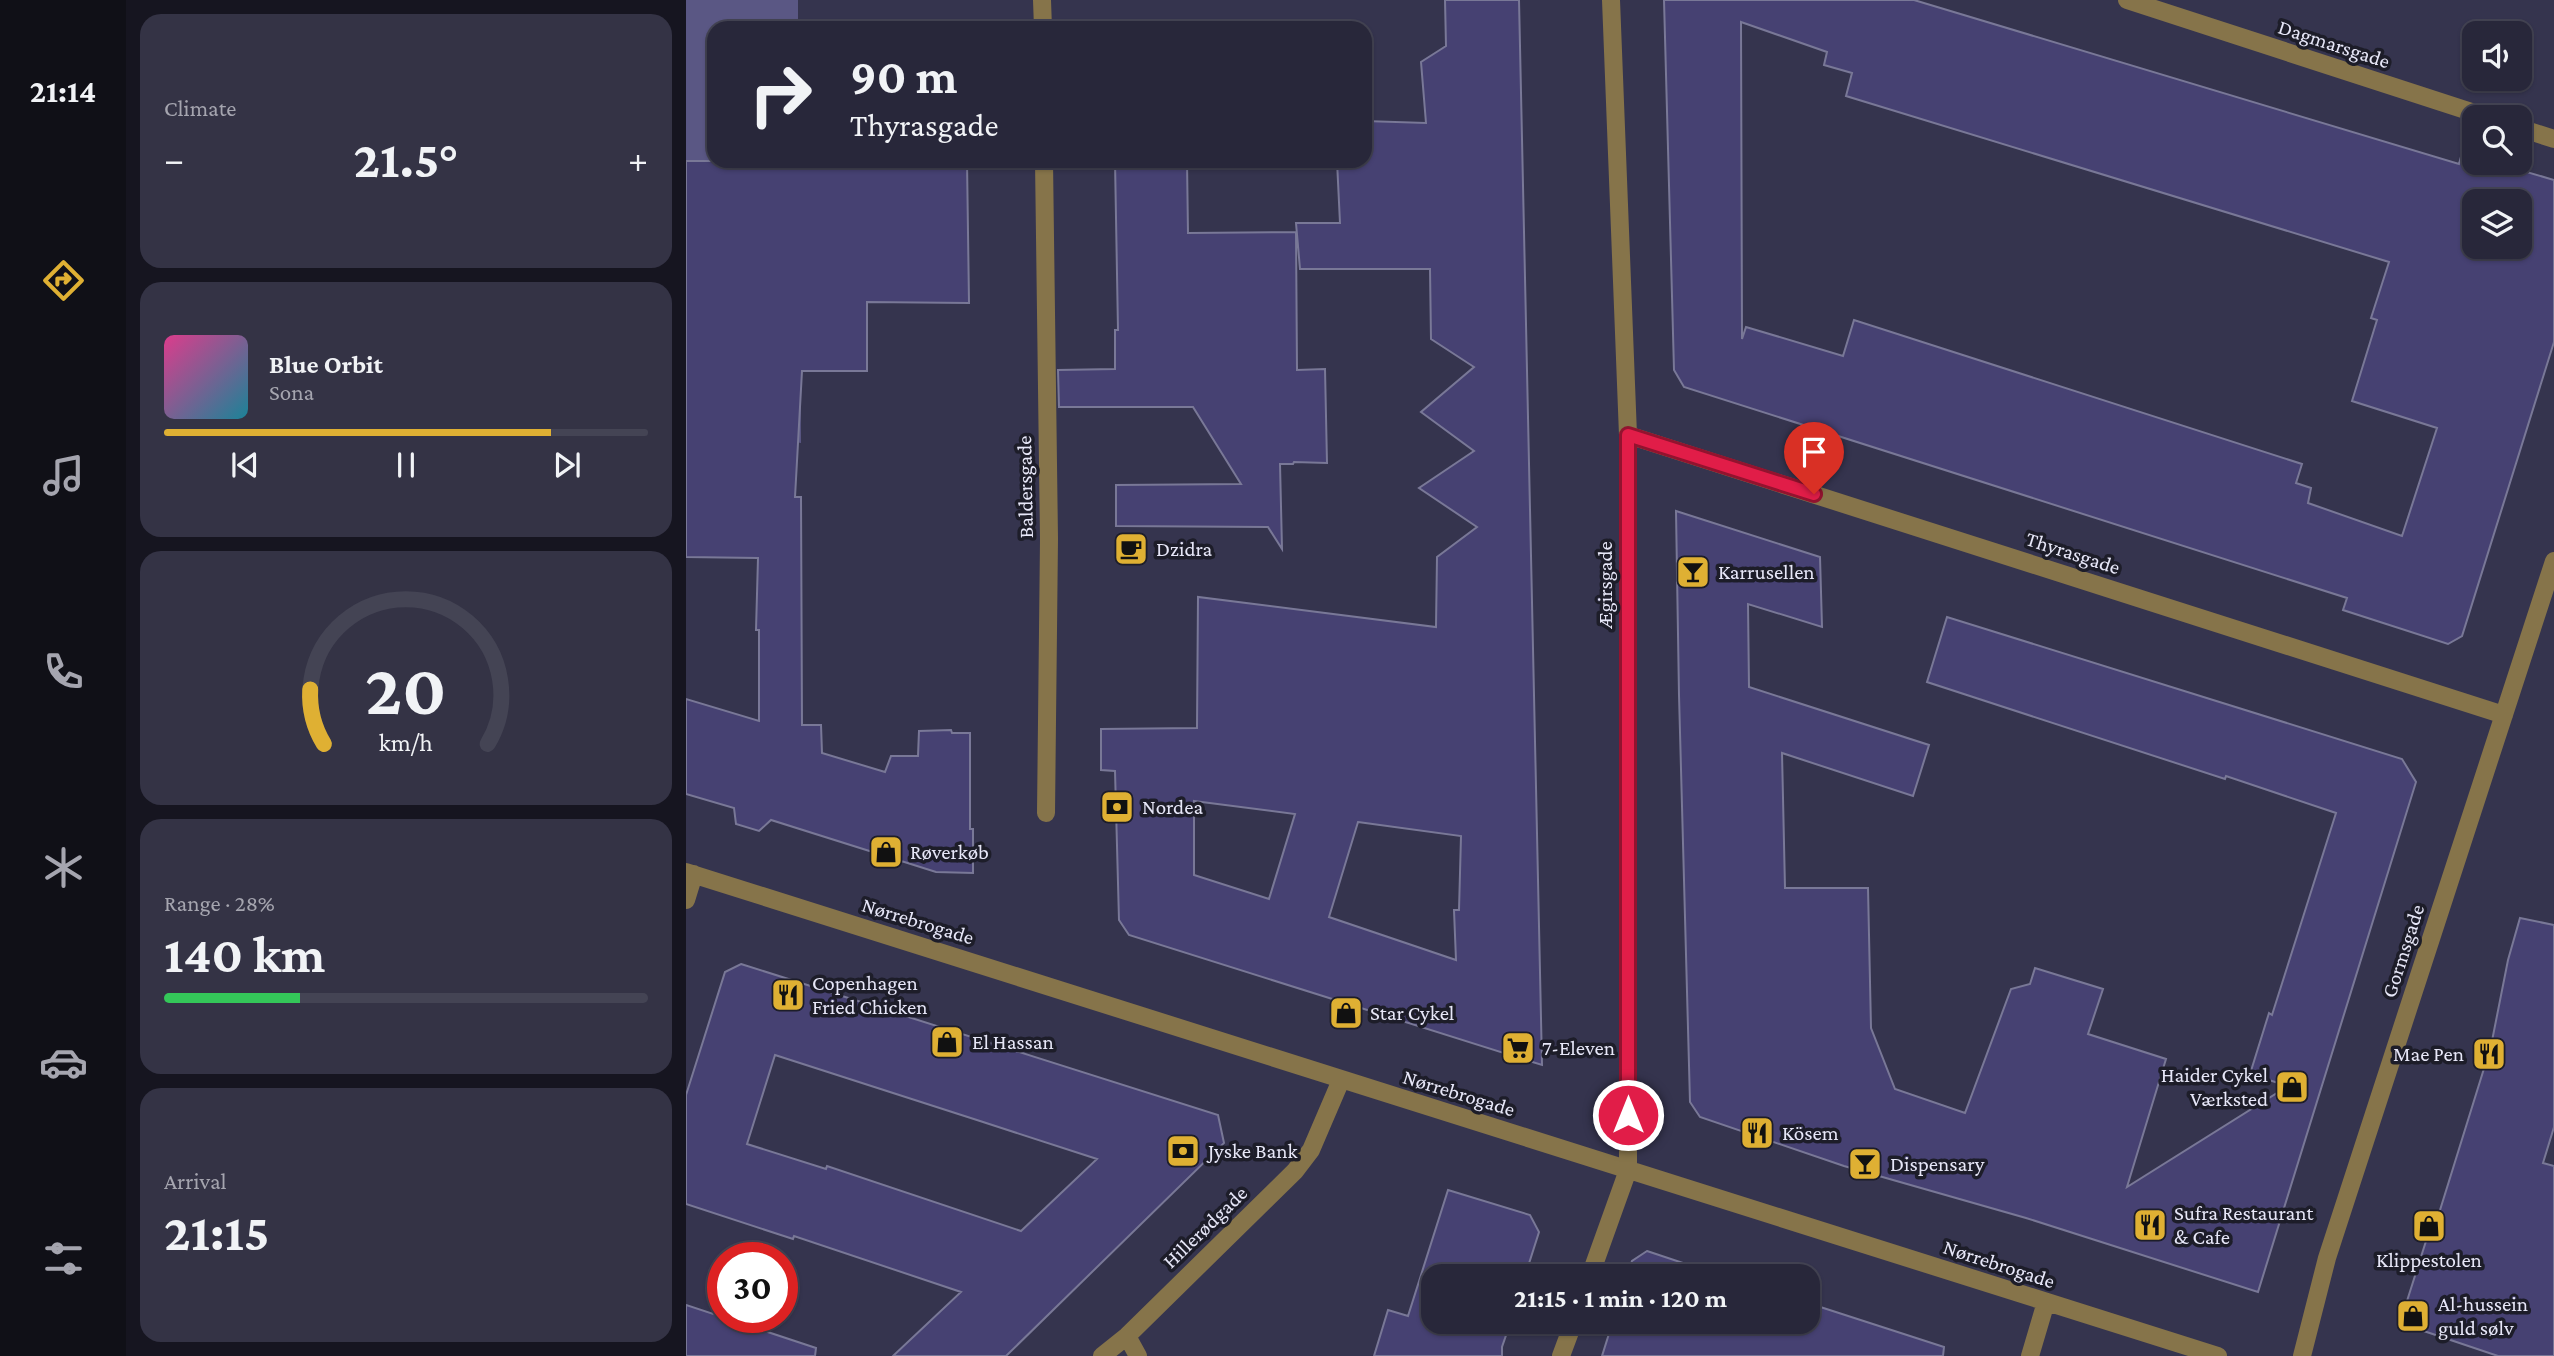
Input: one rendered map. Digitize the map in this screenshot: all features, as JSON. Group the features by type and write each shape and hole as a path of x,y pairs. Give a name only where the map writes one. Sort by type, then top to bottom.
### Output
{"street":[{"path":"1042,0 1043,21"},
{"name":"Ægirsgade","path":"1594,1264 1628,1170 1628,435 1611,0"},
{"name":"Dagmarsgade","path":"2127,0 2462,109"},
{"path":"2532,132 2554,139"},
{"name":"Baldersgade","path":"1044,168 1049,539 1046,813"},
{"name":"Thyrasgade","path":"1628,435 2504,715"},
{"name":"Gormsgade","path":"2302,1356 2327,1258 2554,561"},
{"path":"686,900 690,873"},
{"name":"Nørrebrogade","path":"690,873 2218,1356"},
{"name":"Hillerødgade","path":"1102,1356 1127,1336 1295,1171 1311,1150 1341,1080"},
{"path":"2030,1356 2046,1302"},
{"path":"1561,1356 1569,1334"},
{"path":"1127,1336 1138,1356"}],"shaded area":[{"path":"686,0 798,0 798,21 707,21 707,168 799,168 801,443 686,423"}],"building":[{"path":"1445,0 1519,0 1542,1065 1129,935 1119,920 1115,771 1101,770 1101,729 1197,728 1198,597 1436,627 1437,557 1477,527 1419,488 1474,451 1421,412 1474,367 1431,339 1430,269 1300,269 1296,223 1340,223 1337,168 1372,168 1372,121 1426,123 1421,62 1446,46","holes":["1194,801 1295,814 1269,899 1194,875","1358,822 1461,836 1459,910 1454,910 1456,960 1329,917"]},
{"path":"1664,0 1914,0 2459,164 2462,153 2462,175 2532,174 2554,180 2554,342 2462,636 2448,644 2343,610 2347,598 1684,387 1674,370","holes":["1741,22 1827,52 1824,65 1852,73 1846,96 2389,262 2371,318 2377,320 2352,401 2437,428 2402,536 2308,503 2311,488 2296,483 2302,464 1854,320 1843,356 1746,327 1742,339"]},
{"path":"686,161 707,161 707,168 967,168 969,303 867,302 867,371 802,371 795,497 801,497 802,725 821,725 822,753 885,772 891,756 918,756 919,731 951,730 952,733 970,733 973,873 936,872 771,820 759,831 736,824 734,808 686,794 686,699 759,721 759,630 756,630 758,558 686,557"},
{"path":"1115,168 1187,168 1188,233 1296,232 1297,370 1325,369 1327,463 1280,464 1282,549 1268,527 1116,526 1116,485 1241,484 1193,407 1059,407 1058,370 1115,369 1115,330 1118,330"},
{"path":"1676,511 1820,557 1822,627 1748,604 1749,687 1929,745 1913,796 1782,753 1785,888 1868,888 1871,1028 1895,1089 1965,1113 2011,989 2030,984 2035,968 2103,989 2088,1034 2166,1059 2127,1187 2288,1086 2250,1074 2269,1013 2272,1015 2336,813 1927,682 1947,617 2402,759 2416,782 2258,1292 2026,1218 1844,1166 1700,1117 1690,1102"},
{"path":"2520,918 2554,925 2554,1127 2543,1163 2554,1166 2554,1356 2498,1356 2400,1323 2427,1238 2431,1239 2491,1046 2508,960"},
{"path":"741,964 1218,1115 1224,1143 1006,1356 893,1356 961,1292 794,1236 793,1239 686,1204 686,1095 725,972","holes":["775,1055 1097,1159 1021,1231 827,1166 826,1169 747,1144"]},
{"path":"1448,1190 1530,1215 1539,1232 1529,1264 1425,1264"},
{"path":"1647,1251 1686,1264 1631,1264"},
{"path":"1421,1275 1421,1334 1506,1334 1502,1356 1374,1356 1388,1310 1408,1316"},
{"path":"686,1305 707,1312 707,1333 771,1333 816,1348 815,1356 686,1356"},
{"path":"1820,1307 1944,1347 1943,1356 1602,1356 1609,1334 1820,1334"}],"place":[{"name":"Dzidra","path":"1131,549"},
{"name":"Karrusellen","path":"1693,572"},
{"name":"Nordea","path":"1117,807"},
{"name":"Røverkøb","path":"886,852"},
{"name":"Copenhagen Fried Chicken","path":"788,995"},
{"name":"Star Cykel","path":"1346,1013"},
{"name":"El Hassan","path":"947,1042"},
{"name":"7-Eleven","path":"1518,1048"},
{"name":"Mae Pen","path":"2489,1054"},
{"name":"Haider Cykel Værksted","path":"2292,1087"},
{"name":"Kösem","path":"1757,1133"},
{"name":"Jyske Bank","path":"1183,1151"},
{"name":"Dispensary","path":"1865,1164"},
{"name":"Sufra Restaurant & Cafe","path":"2150,1225"},
{"name":"Klippestolen","path":"2429,1226"},
{"name":"Al-hussein guld sølv","path":"2413,1316"}],"route":[{"path":"1628,1115 1628,435 1814,494"}]}
